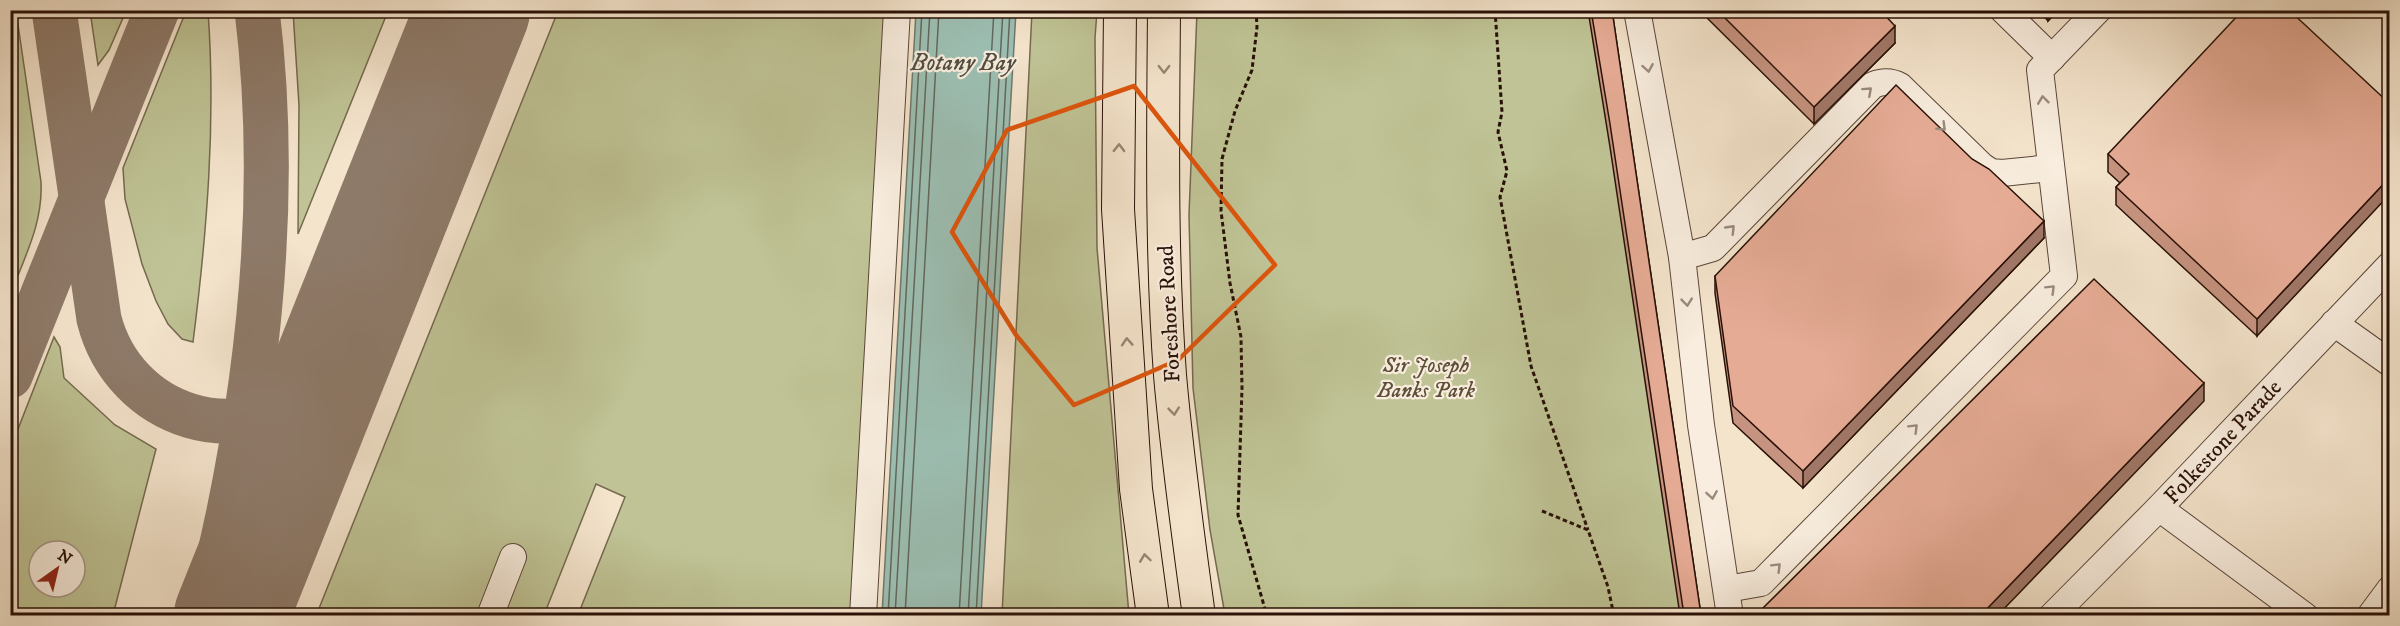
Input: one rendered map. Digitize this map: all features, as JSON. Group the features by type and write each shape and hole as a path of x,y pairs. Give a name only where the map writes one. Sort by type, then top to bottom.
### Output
{"main road":[{"name":"Foreshore Road","path":"1120,10 1118,209 1136,489 1153,615"},
{"name":"Foreshore Road","path":"1164,10 1163,207 1170,374 1181,483 1199,615"}],"street":[{"path":"863,615 897,10"},
{"path":"1637,10 1682,257 1701,425 1730,615"},
{"path":"2003,10 2052,58"},
{"path":"1726,589 1761,583 2064,276 2040,70 2098,10"},
{"path":"1682,257 1713,248 1873,85 1880,82 1892,82 1900,86 1982,166 1991,172 2051,168"},
{"name":"Folkestone Parade","path":"2052,615 2159,508 2390,265"},
{"path":"2334,323 2390,363"},
{"path":"2159,508 2305,615"},
{"path":"490,615 513,557"},
{"path":"2370,615 2390,589"}],"path":[{"path":"1256,10 1257,27 1252,70 1235,111 1222,159 1221,211 1230,283 1240,337 1242,388 1238,514 1267,615"},
{"path":"1495,10 1502,112 1498,132 1507,171 1500,197 1531,366 1608,587 1614,615"},
{"path":"1542,511 1588,530"}],"highlighted area":[{"path":"1134,86 1222,201 1275,265 1178,360 1074,405 1016,335 952,232 1007,130"}],"green space":[{"path":"12,11 16,11 41,182 41,197 32,239 11,293 10,17"},
{"path":"90,11 126,11 109,50 98,65"},
{"path":"186,11 208,11 211,94 209,176 193,342 182,339 168,324 156,301 142,264 125,199 123,168"},
{"path":"293,11 388,11 298,234 299,105"},
{"path":"558,11 889,11 854,615 578,615 625,497 596,484 544,615 316,616"},
{"path":"1032,11 1097,11 1095,38 1097,248 1129,615 1002,615"},
{"name":"Sir Joseph Banks Park","path":"1197,11 1606,11 1700,615 1225,615 1210,530 1193,388 1189,215"},
{"path":"54,337 60,347 64,378 115,425 156,449 113,615 11,615 11,447"}],"water":[{"name":"Botany Bay","path":"916,11 1016,11 981,615 882,615"}],"building":[{"path":"1591,10 1612,10 1701,615 1684,615"},
{"path":"1717,10 1880,10 1895,26 1814,107"},
{"path":"2243,10 2289,10 2390,104 2390,177 2257,319 2116,187 2129,174 2108,154"},
{"path":"1896,85 1972,159 1989,169 2044,221 1803,471 1733,406 1715,276"},
{"path":"2094,279 2204,383 1981,615 1762,615 1761,610"}],"taxiway":[{"path":"54,10 99,319 113,353 133,381 160,402 190,416 223,421 256,418 288,405 317,382 334,358 370,266"},
{"path":"10,376 157,10"},
{"path":"205,616 238,467 259,315 265,239 266,163 264,86 257,10"}],"runway":[{"path":"231,616 473,10"}]}
